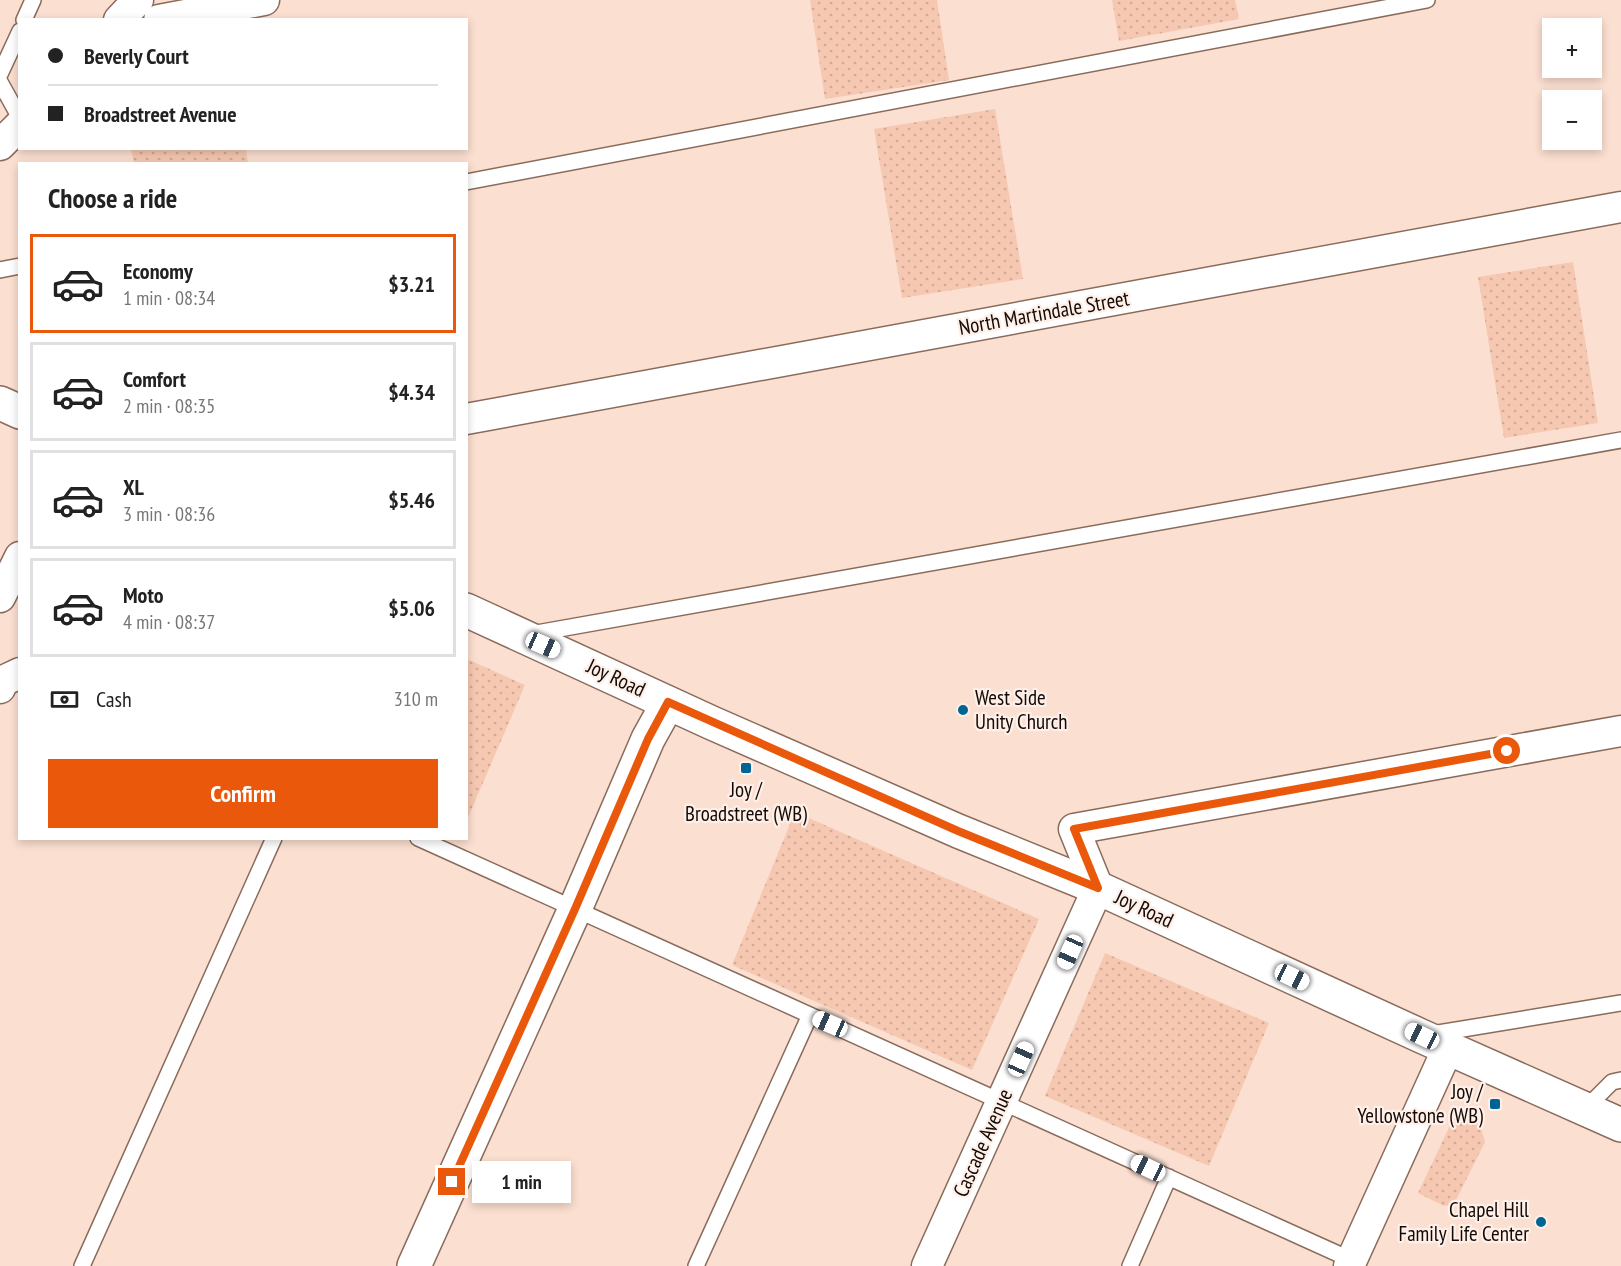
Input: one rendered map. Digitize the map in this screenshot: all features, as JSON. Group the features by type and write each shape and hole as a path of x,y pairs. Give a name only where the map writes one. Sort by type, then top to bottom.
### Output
{"street":[{"path":"121,18 138,0"},
{"path":"170,18 264,0"},
{"path":"0,145 18,127"},
{"name":"North Martindale Street","path":"468,419 1621,207"},
{"path":"0,403 18,411"},
{"path":"0,597 18,560"},
{"name":"Joy Road","path":"468,611 958,831 1098,888 1621,1125"},
{"path":"414,1266 575,909 648,739 668,702"},
{"path":"1098,888 1074,829 1621,730"},
{"name":"Cascade Avenue","path":"927,1266 1098,888"},
{"path":"1355,1264 1435,1042"}],"lane":[{"path":"25,18 33,0"},
{"path":"468,182 1428,0"},
{"path":"0,74 18,35"},
{"path":"0,82 18,114"},
{"path":"0,270 18,266"},
{"path":"523,636 1621,440"},
{"path":"82,1266 273,840"},
{"path":"422,840 1355,1264"},
{"path":"1435,1042 1621,1003"},
{"path":"696,1266 810,1015"},
{"path":"1585,1109 1612,1082 1621,1080"},
{"path":"1130,1266 1169,1178"}],"shaded area":[{"path":"810,0 937,0 949,80 825,99"},
{"path":"1112,0 1235,0 1239,19 1119,41"},
{"path":"995,109 1023,279 902,298 874,129"},
{"path":"131,150 246,150 248,162 134,162"},
{"path":"1573,262 1598,423 1504,438 1478,277"},
{"path":"468,659 525,685 468,818"},
{"path":"795,812 1039,919 972,1070 732,965"},
{"path":"1105,953 1269,1023 1209,1166 1045,1096"},
{"path":"1456,1113 1480,1125 1485,1142 1454,1204 1444,1206 1418,1193"}],"place":[{"name":"West Side Unity Church","path":"963,710"},
{"name":"Joy / Broadstreet (WB)","path":"746,768"},
{"name":"Joy / Yellowstone (WB)","path":"1495,1104"},
{"name":"Chapel Hill Family Life Center","path":"1541,1222"}],"route":[{"path":"452,1182 575,909 648,739 668,702 958,831 1098,888 1074,829 1507,751"}]}
